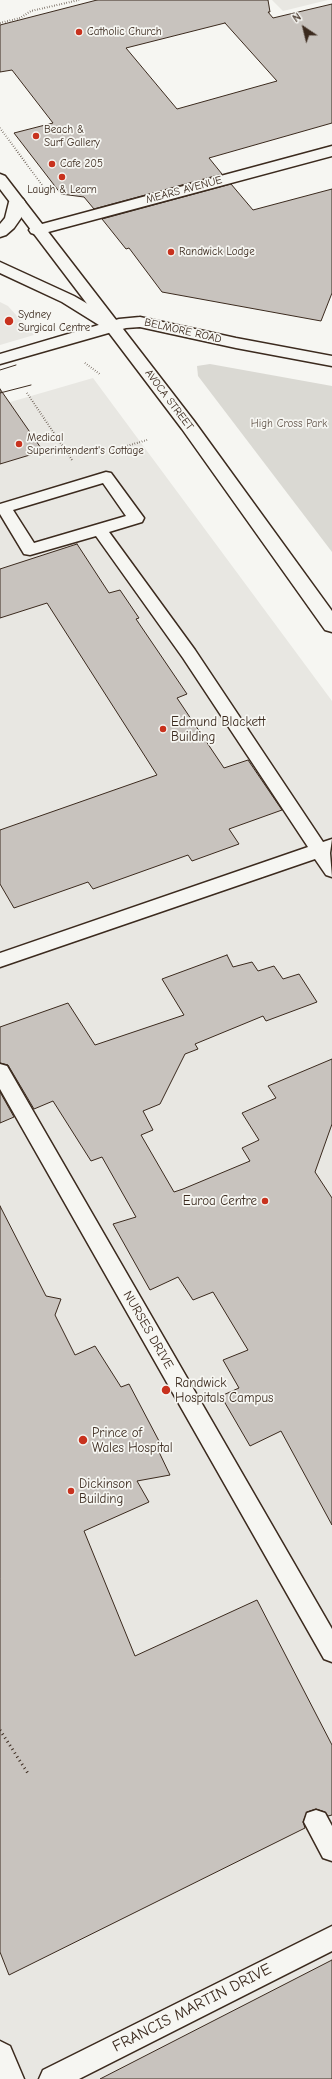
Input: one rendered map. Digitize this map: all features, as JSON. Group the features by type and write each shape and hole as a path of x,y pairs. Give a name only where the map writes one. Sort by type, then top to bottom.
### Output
{"main road":[{"name":"MEARS AVENUE","path":"37,230 332,151"},
{"name":"AVOCA STREET","path":"0,179 37,230 113,326 188,425 332,625"},
{"path":"0,232 14,218 17,202"},
{"path":"0,267 68,299 113,326"},
{"name":"BELMORE ROAD","path":"0,359 113,326 132,322 146,322 236,343 332,361"},
{"path":"0,2056 9,2079"}],"lane":[{"path":"106,477 136,518 99,529 30,550 4,508 106,477"},
{"path":"99,529 325,848 332,870"},
{"path":"0,960 325,848"},
{"name":"NURSES DRIVE","path":"0,1072 332,1651"},
{"path":"316,1822 332,1849"},
{"name":"FRANCIS MARTIN DRIVE","path":"52,2079 332,1938"}],"path":[{"path":"0,23 20,18 31,11 79,0"},
{"path":"27,392 73,462"},
{"path":"0,1730 29,1775"}],"shaded area":[{"path":"272,0 328,0 283,11"},
{"name":"Sydney Surgical Centre","path":"0,302 8,306 34,335 0,345"},
{"name":"Randwick Hospitals Campus","path":"93,378 332,701 332,2079 0,2079 0,405"}],"green space":[{"name":"High Cross Park","path":"210,364 332,386 332,552 198,376 197,366"}],"building":[{"path":"97,0 268,0 270,12 268,12 273,18 332,4 332,123 209,158 222,174 94,209 84,197 61,194 14,133 53,123 12,70 0,72 0,25","holes":["225,23 277,81 177,109 126,48"]},
{"path":"231,184 253,210 332,189 332,293 321,321 162,292 129,248 126,249 102,219"},
{"name":"Medical Superintendent's Cottage","path":"0,389 43,451 0,464"},
{"name":"Edmund Blackett Building","path":"77,544 109,593 120,590 139,618 136,619 187,694 177,698 224,768 248,760 282,810 229,829 239,844 192,861 188,855 93,889 88,882 14,908 0,884 0,830 157,775 47,603 0,618 0,569"},
{"name":"Euroa Centre","path":"227,955 233,967 252,962 258,971 274,966 283,979 299,974 317,1002 266,1021 263,1016 195,1044 198,1049 185,1054 160,1104 143,1111 153,1130 141,1135 174,1192 183,1189 250,1161 242,1148 259,1140 242,1113 276,1098 268,1086 332,1059 332,1124 315,1172 332,1198 332,1525 281,1431 250,1446 221,1396 239,1388 223,1360 248,1350 213,1292 193,1300 178,1277 150,1290 113,1224 136,1217 102,1157 91,1161 53,1101 34,1109 8,1065 0,1063 0,1027 68,1003 95,1045 184,1015 162,979"},
{"path":"0,1092 14,1117 0,1123"},
{"name":"Prince of Wales Hospital","path":"0,1206 46,1296 61,1299 55,1315 75,1355 95,1346 121,1387 129,1384 159,1441 159,1452 170,1475 137,1481 149,1502 84,1531 135,1656 257,1600 332,1745 332,1815 328,1816 325,1812 316,1809 307,1812 303,1822 305,1828 9,1975 0,1952"},
{"path":"332,1960 332,2079 100,2079"}],"tram line":[{"path":"0,370 16,365"},
{"path":"0,393 31,385"}],"place":[{"name":"Catholic Church","path":"79,32"},
{"name":"Beach & Surf Gallery","path":"36,136"},
{"name":"Cafe 205","path":"52,164"},
{"name":"Laugh & Learn","path":"62,177"},
{"name":"Randwick Lodge","path":"171,252"},
{"name":"Sydney Surgical Centre","path":"9,321"},
{"name":"Medical Superintendent's Cottage","path":"19,444"},
{"name":"Edmund Blackett Building","path":"163,729"},
{"name":"Euroa Centre","path":"265,1201"},
{"name":"Randwick Hospitals Campus","path":"166,1390"},
{"name":"Prince of Wales Hospital","path":"83,1440"},
{"name":"Dickinson Building","path":"71,1491"}]}
